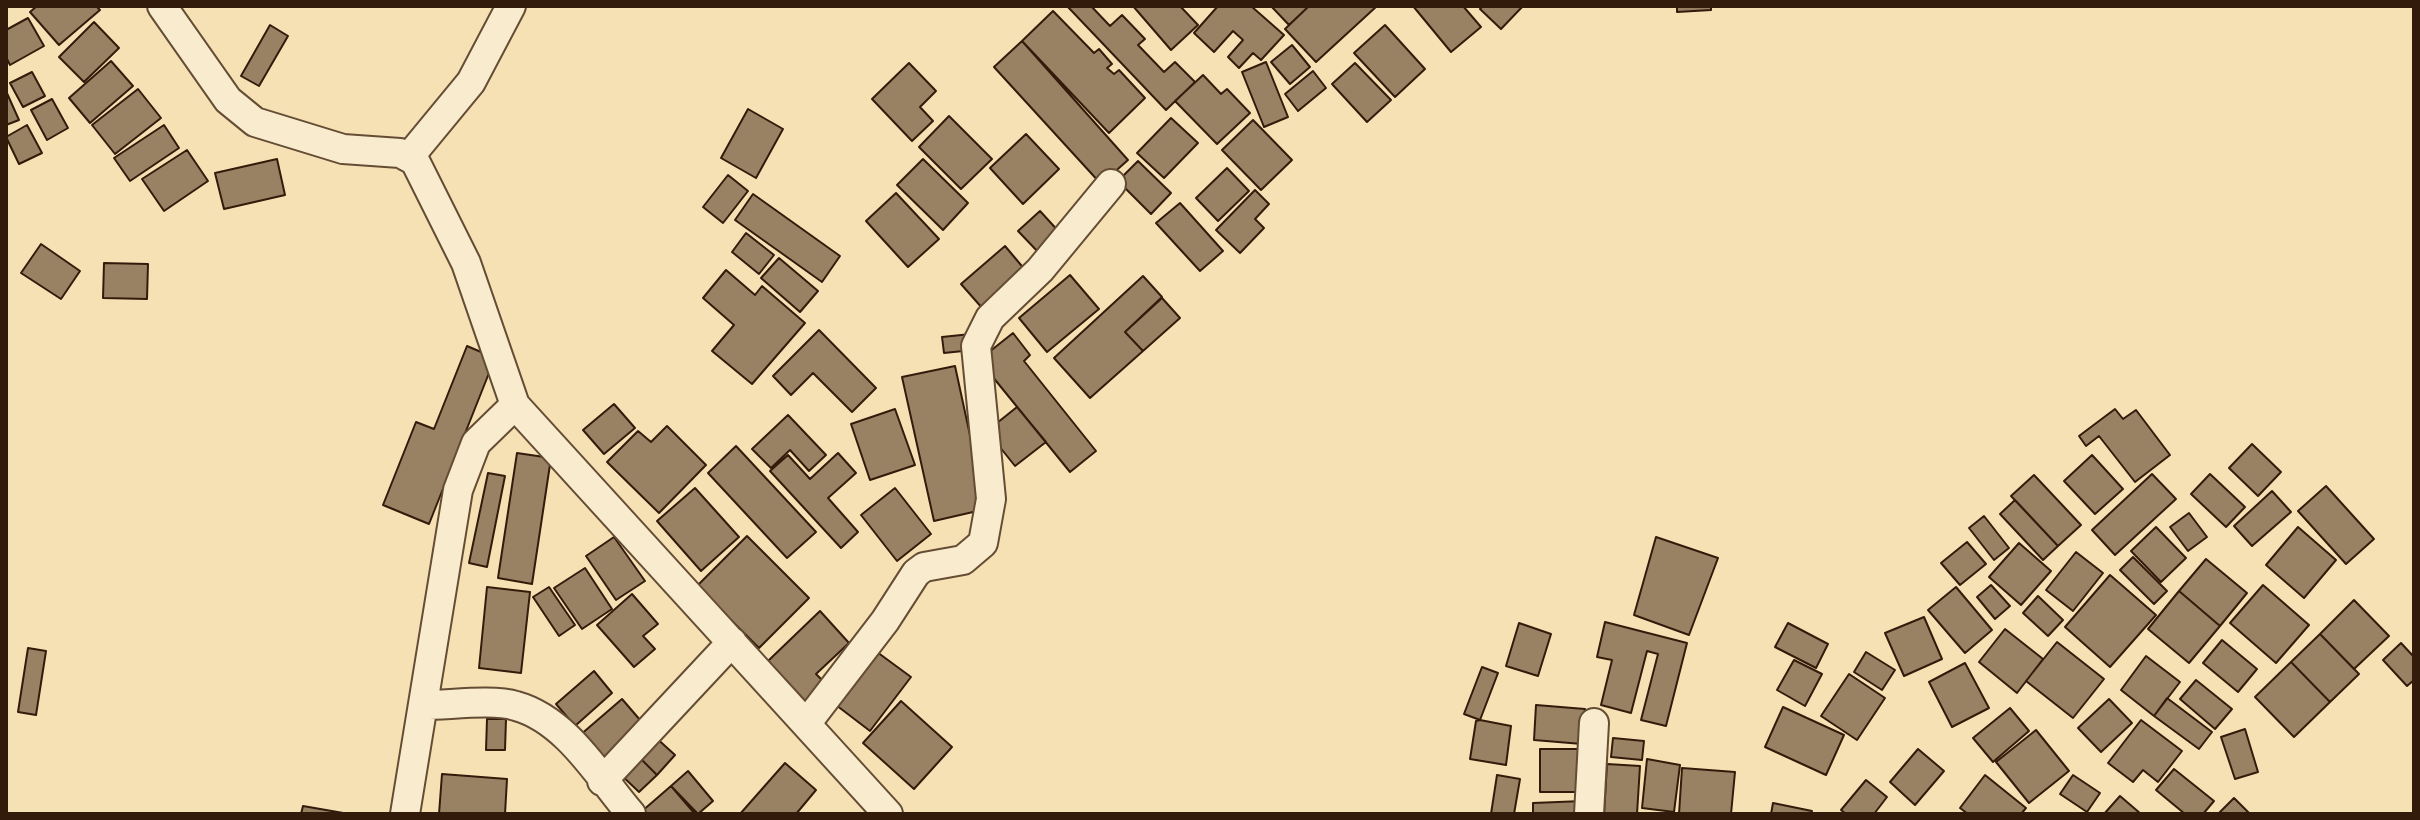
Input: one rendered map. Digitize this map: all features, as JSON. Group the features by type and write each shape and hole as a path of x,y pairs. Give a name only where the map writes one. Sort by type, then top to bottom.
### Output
{"street":[{"path":"162,6 228,100 255,122 343,149 410,156 419,166 466,263 515,405 888,814"},
{"path":"410,156 471,82 511,6"},
{"path":"806,724 885,621 916,573 924,567 963,560 983,543 991,499 976,346 981,330 1040,270 1111,184"},
{"path":"405,814 458,490 476,443 515,405"},
{"path":"602,781 732,642"},
{"path":"424,705 514,705 532,712 553,725 570,741 631,814"},
{"path":"1589,814 1594,723"}],"building":[{"path":"37,6 96,6 100,10 59,45 30,12"},
{"path":"1067,6 1091,6 1110,26 1122,15 1145,39 1138,45 1164,72 1175,62 1195,82 1166,110"},
{"path":"1133,6 1180,6 1198,25 1171,50"},
{"path":"1218,6 1251,6 1284,35 1261,60 1253,53 1239,68 1228,57 1243,40 1233,31 1214,52 1194,33"},
{"path":"1271,6 1309,6 1289,25"},
{"path":"1309,6 1377,6 1316,62 1285,29"},
{"path":"1413,6 1463,6 1481,27 1451,52"},
{"path":"1483,6 1523,6 1501,29 1480,9"},
{"path":"1677,6 1711,6 1711,10 1677,12"},
{"path":"1053,11 1094,53 1099,49 1112,64 1107,68 1114,74 1119,70 1145,98 1109,133 1022,41"},
{"path":"28,18 44,46 10,65 6,57 6,30"},
{"path":"94,22 119,48 84,82 59,57"},
{"path":"270,25 288,36 259,86 241,76"},
{"path":"1385,25 1425,69 1395,97 1354,53"},
{"path":"1022,41 1128,160 1101,184 994,67"},
{"path":"1292,45 1310,67 1290,84 1271,62"},
{"path":"111,61 133,86 90,123 69,98"},
{"path":"1266,62 1288,117 1264,127 1242,72"},
{"path":"909,63 936,91 920,107 933,121 912,141 872,99"},
{"path":"1355,63 1391,100 1367,122 1332,84"},
{"path":"1313,71 1326,88 1298,111 1285,94"},
{"path":"32,72 45,96 23,107 10,83"},
{"path":"1203,75 1221,94 1227,89 1250,113 1217,144 1175,101"},
{"path":"138,89 161,118 115,154 92,125"},
{"path":"6,91 19,120 6,125"},
{"path":"52,99 68,128 47,140 31,110"},
{"path":"748,109 783,129 756,178 721,158"},
{"path":"949,116 992,159 961,189 919,147"},
{"path":"1171,118 1198,143 1164,178 1137,153"},
{"path":"1253,120 1292,160 1261,190 1222,150"},
{"path":"27,125 42,153 19,164 6,137"},
{"path":"164,125 179,148 130,181 114,158"},
{"path":"1026,134 1059,169 1023,204 990,168"},
{"path":"187,150 208,181 164,211 142,179"},
{"path":"277,159 285,195 224,209 215,173"},
{"path":"923,159 968,203 943,230 897,185"},
{"path":"1138,161 1171,193 1151,214 1118,181"},
{"path":"1227,168 1249,191 1218,221 1196,198"},
{"path":"728,175 748,191 723,223 703,207"},
{"path":"1255,190 1269,204 1255,219 1264,228 1240,253 1216,230"},
{"path":"896,193 939,239 908,267 866,221"},
{"path":"753,194 840,256 822,282 735,220"},
{"path":"1180,203 1223,251 1200,271 1156,223"},
{"path":"1040,211 1061,234 1040,254 1018,231"},
{"path":"746,233 774,255 759,274 732,252"},
{"path":"41,244 80,271 61,299 21,273"},
{"path":"1005,246 1026,271 983,309 961,284"},
{"path":"779,258 818,291 800,312 761,278"},
{"path":"104,263 148,264 147,299 103,298"},
{"path":"726,270 755,295 762,286 805,323 752,384 712,351 734,325 703,298"},
{"path":"1070,275 1099,309 1047,352 1019,318"},
{"path":"1143,276 1162,297 1125,332 1143,351 1090,398 1054,358"},
{"path":"1162,298 1180,318 1143,351 1125,332"},
{"path":"819,330 876,388 852,412 813,373 791,395 773,376"},
{"path":"1013,333 1030,355 1024,361 1096,451 1070,472 979,360"},
{"path":"971,334 973,350 944,353 942,337"},
{"path":"467,346 495,358 429,524 383,505 416,422 434,429"},
{"path":"955,366 986,509 934,521 902,377"},
{"path":"614,404 635,428 604,454 583,430"},
{"path":"1017,407 1046,442 1015,466 987,431"},
{"path":"895,409 915,465 870,480 851,424"},
{"path":"2115,409 2123,419 2136,410 2170,455 2135,482 2099,436 2086,446 2079,436"},
{"path":"788,415 826,455 809,471 790,450 771,468 752,449"},
{"path":"667,426 706,465 659,513 607,462 638,431 651,442"},
{"path":"2252,444 2281,472 2258,496 2229,468"},
{"path":"736,446 816,532 787,558 708,473"},
{"path":"517,453 551,458 532,584 498,578"},
{"path":"838,453 856,473 828,498 858,532 841,548 770,471 788,455 810,479"},
{"path":"2092,455 2123,489 2095,514 2064,481"},
{"path":"488,473 505,476 487,567 469,563"},
{"path":"2152,474 2176,499 2115,555 2092,530"},
{"path":"2210,474 2245,507 2226,527 2191,494"},
{"path":"2034,475 2081,525 2058,546 2011,496"},
{"path":"2326,486 2374,539 2346,564 2298,511"},
{"path":"695,488 739,537 701,571 657,521"},
{"path":"895,488 931,534 897,561 861,515"},
{"path":"2272,491 2291,512 2252,546 2234,526"},
{"path":"2015,500 2058,546 2043,560 2000,514"},
{"path":"2189,513 2207,537 2188,551 2170,527"},
{"path":"1984,516 2009,548 1994,560 1969,528"},
{"path":"2156,527 2186,558 2161,582 2131,551"},
{"path":"2298,527 2336,560 2304,598 2266,565"},
{"path":"747,536 809,598 759,648 697,586"},
{"path":"614,537 645,581 616,600 586,556"},
{"path":"1656,537 1718,558 1689,635 1634,615"},
{"path":"1967,542 1986,564 1960,585 1941,563"},
{"path":"2019,543 2051,571 2021,605 1989,577"},
{"path":"2076,552 2103,573 2073,611 2046,590"},
{"path":"2133,557 2167,591 2154,604 2120,570"},
{"path":"2206,559 2247,593 2220,626 2179,591"},
{"path":"585,568 612,609 582,629 554,588"},
{"path":"2110,575 2156,615 2110,667 2065,627"},
{"path":"1991,585 2010,606 1995,619 1977,597"},
{"path":"2263,585 2309,625 2276,663 2230,623"},
{"path":"487,587 530,592 521,673 479,668"},
{"path":"549,587 575,625 559,636 533,597"},
{"path":"1956,587 1992,630 1965,653 1928,610"},
{"path":"2179,591 2220,626 2189,663 2148,629"},
{"path":"632,594 658,624 643,636 655,649 634,667 597,625"},
{"path":"2038,596 2063,620 2048,636 2023,613"},
{"path":"2354,600 2389,636 2354,669 2320,634"},
{"path":"820,611 849,643 816,674 825,683 805,701 768,661"},
{"path":"1924,617 1942,659 1904,676 1885,633"},
{"path":"1605,622 1687,643 1666,726 1641,720 1658,654 1647,651 1631,713 1601,705 1612,660 1597,657"},
{"path":"1519,623 1551,634 1538,676 1506,666"},
{"path":"1788,623 1828,644 1816,668 1775,647"},
{"path":"2005,629 2043,659 2017,693 1979,662"},
{"path":"2320,634 2359,674 2330,702 2291,662"},
{"path":"2222,640 2257,669 2238,692 2203,663"},
{"path":"2057,642 2104,679 2073,718 2026,681"},
{"path":"2401,643 2414,657 2414,680 2407,686 2383,660"},
{"path":"28,648 46,651 36,715 18,712"},
{"path":"877,652 911,677 870,731 836,705"},
{"path":"1866,652 1895,670 1882,690 1854,672"},
{"path":"2146,656 2180,682 2154,716 2121,690"},
{"path":"1794,660 1822,674 1805,706 1777,690"},
{"path":"2291,662 2330,702 2294,737 2255,697"},
{"path":"1965,663 1989,708 1952,727 1929,682"},
{"path":"1482,667 1498,673 1480,720 1464,714"},
{"path":"594,671 612,693 575,726 556,704"},
{"path":"1849,674 1885,698 1857,740 1821,716"},
{"path":"2196,680 2232,709 2215,729 2180,699"},
{"path":"2167,698 2212,732 2199,749 2154,716"},
{"path":"622,699 647,728 604,765 579,736"},
{"path":"2109,699 2132,723 2101,752 2078,728"},
{"path":"901,701 952,747 914,789 863,743"},
{"path":"1536,705 1585,709 1582,744 1534,740"},
{"path":"1783,707 1844,735 1826,775 1765,747"},
{"path":"2010,708 2029,731 1993,762 1973,738"},
{"path":"487,719 506,719 505,750 486,750"},
{"path":"2141,720 2182,751 2158,782 2143,770 2133,782 2108,763"},
{"path":"1476,721 1511,726 1506,765 1470,759"},
{"path":"2245,729 2258,772 2235,779 2221,737"},
{"path":"2036,730 2069,771 2029,803 1996,762"},
{"path":"653,735 675,755 657,775 636,754"},
{"path":"1613,738 1644,741 1642,760 1611,757"},
{"path":"1540,749 1582,749 1583,792 1540,792"},
{"path":"1918,749 1944,771 1915,805 1890,782"},
{"path":"636,754 657,775 639,792 618,772"},
{"path":"1647,759 1680,765 1674,812 1642,808"},
{"path":"785,763 816,790 796,814 740,814"},
{"path":"1607,764 1640,766 1637,814 1604,814"},
{"path":"1682,768 1735,772 1731,814 1679,814"},
{"path":"2174,769 2214,801 2203,814 2185,814 2156,790"},
{"path":"688,771 713,801 698,814 671,786"},
{"path":"442,774 507,779 505,814 439,814"},
{"path":"1497,775 1520,779 1514,814 1491,814"},
{"path":"1985,775 2026,808 2021,814 1968,814 1960,808"},
{"path":"2073,775 2100,793 2087,812 2060,794"},
{"path":"1866,780 1887,797 1874,814 1846,814 1841,810"},
{"path":"671,786 695,814 642,814 641,812"},
{"path":"2120,796 2141,814 2104,814"},
{"path":"2234,798 2250,814 2218,814"},
{"path":"1583,801 1582,814 1533,814 1533,803"},
{"path":"1773,803 1812,811 1811,814 1771,814"},
{"path":"303,806 349,814 301,814"}]}
